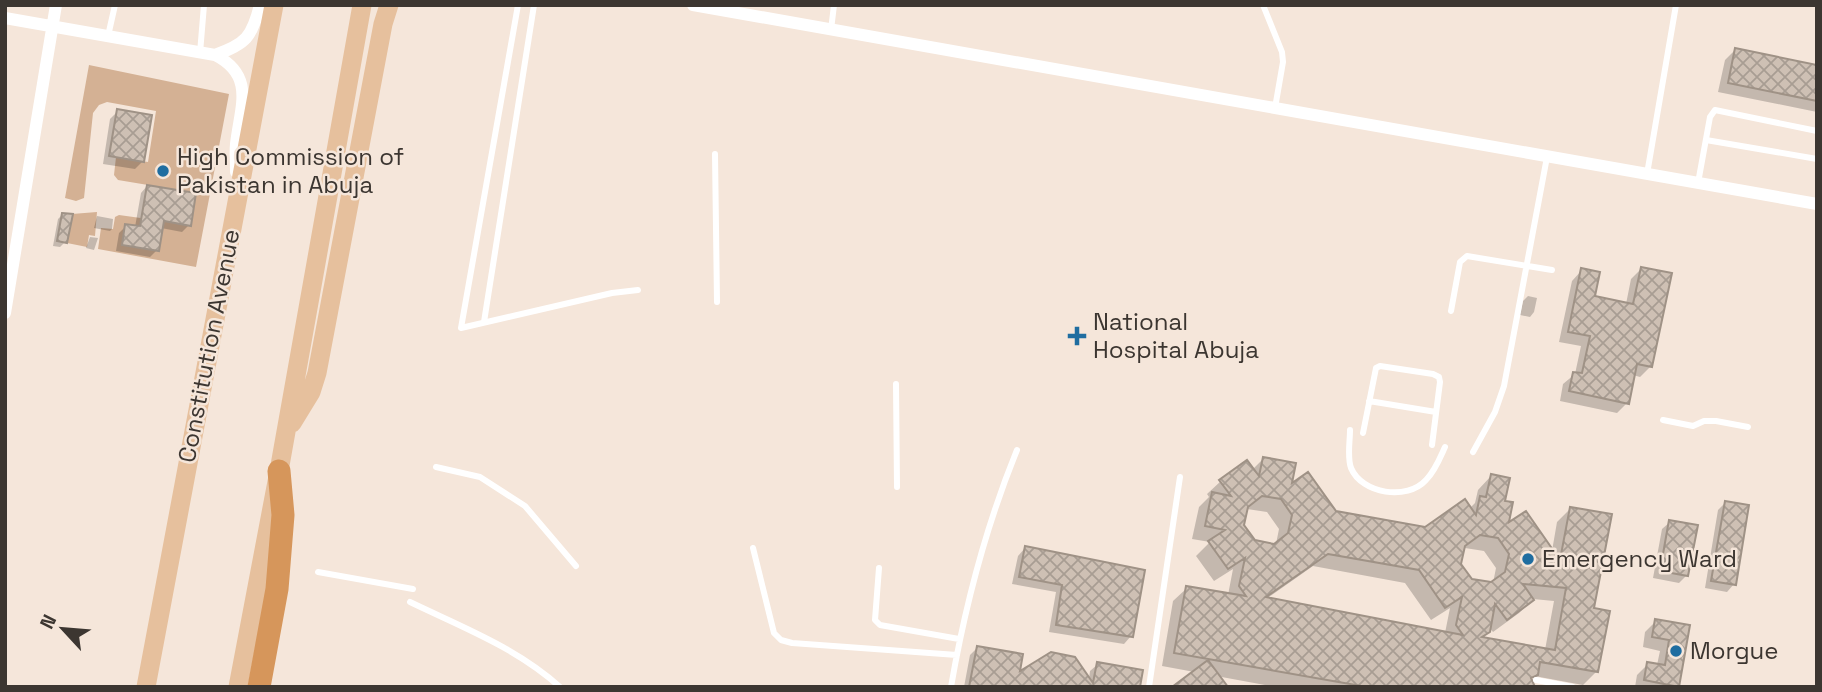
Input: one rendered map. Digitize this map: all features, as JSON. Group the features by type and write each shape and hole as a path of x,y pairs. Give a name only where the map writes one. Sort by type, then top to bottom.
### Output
{"highway":[{"path":"259,687 277,589 284,516 279,471"}],"main road":[{"name":"Constitution Avenue","path":"146,687 274,5"},
{"path":"238,687 362,5"},
{"path":"286,432 311,392 317,373 383,24 389,5"}],"street":[{"path":"5,313 56,5"},
{"path":"215,55 243,43 253,31 260,5"},
{"path":"694,5 1817,204"},
{"path":"5,18 215,55 229,62 239,76 243,104 236,145 236,206"}],"lane":[{"path":"108,36 115,5"},
{"path":"200,53 204,5"},
{"path":"518,5 461,328 638,289"},
{"path":"484,322 534,5"},
{"path":"831,30 834,5"},
{"path":"1263,5 1282,52 1283,62 1275,108"},
{"path":"1647,174 1676,5"},
{"path":"1698,183 1710,117 1715,110 1817,131"},
{"path":"1706,140 1817,159"},
{"path":"715,154 717,302"},
{"path":"1473,452 1495,412 1504,386 1547,157"},
{"path":"1451,311 1462,258 1467,256 1552,270"},
{"path":"1363,433 1374,371 1380,366 1433,374 1440,382 1432,445"},
{"path":"896,384 897,486"},
{"path":"1369,401 1436,411"},
{"path":"1662,420 1693,426 1704,421 1716,421 1748,427"},
{"path":"1350,430 1350,466 1363,484 1377,490 1394,493 1425,482 1445,447"},
{"path":"951,687 959,639 996,502 1017,450"},
{"path":"436,467 480,477 525,506 576,566"},
{"path":"1149,687 1180,477"},
{"path":"753,548 774,633 781,640 792,643 957,654"},
{"path":"879,568 875,620 880,625 889,629 959,639"},
{"path":"317,572 413,589"},
{"path":"410,602 509,649 541,670 560,687"},
{"path":"1536,680 1573,687"}],"shaded area":[{"path":"89,65 229,94 196,267 98,249 101,228 113,229 115,217 119,215 191,225 196,193 118,180 114,175 116,157 148,162 156,111 107,102 99,105 93,113 84,198 76,201 65,198"},
{"path":"97,212 95,236 89,235 87,247 67,243 72,214"}],"building":[{"path":"1735,48 1817,65 1817,101 1728,83"},
{"path":"117,109 152,115 144,162 109,156"},
{"path":"147,185 196,193 191,226 164,221 159,251 122,245 125,224 140,226"},
{"path":"62,213 73,214 67,243 57,241"},
{"path":"1641,267 1672,273 1652,367 1637,364 1629,404 1569,391 1573,372 1582,373 1590,336 1568,332 1581,268 1600,272 1595,296 1633,304"},
{"path":"1263,457 1296,463 1292,483 1308,472 1336,511 1425,527 1465,499 1476,515 1480,496 1486,497 1491,474 1510,478 1505,501 1513,502 1509,522 1526,511 1560,560 1570,507 1612,514 1594,608 1610,611 1598,672 1540,662 1538,675 1531,678 1535,687 1367,687 1174,653 1186,586 1246,596 1239,586 1245,558 1228,569 1208,541 1225,530 1205,526 1212,492 1231,496 1219,480 1247,460 1259,476","holes":["1262,496 1281,499 1292,515 1288,533 1274,544 1255,540 1244,525 1248,507","1480,535 1498,538 1509,554 1505,572 1491,582 1472,579 1461,564 1465,546","1328,554 1419,570 1445,608 1462,597 1456,625 1463,635 1266,597","1523,584 1566,588 1555,650 1482,637 1490,632 1495,604 1507,620 1534,600"]},
{"path":"1725,501 1749,505 1736,585 1711,581"},
{"path":"1669,520 1698,525 1688,576 1660,571"},
{"path":"1025,546 1145,570 1133,637 1056,625 1062,585 1019,577"},
{"name":"Morgue","path":"1655,619 1690,625 1679,687 1644,680 1647,662 1665,665 1669,640 1652,637"},
{"path":"977,646 1023,654 1020,671 1051,652 1075,657 1093,683 1097,662 1143,670 1140,687 969,687"},
{"path":"1208,660 1228,687 1172,687"}],"place":[{"name":"High Commission of Pakistan in Abuja","path":"163,171"},
{"name":"National Hospital Abuja","path":"1077,336"},
{"name":"Emergency Ward","path":"1528,559"},
{"name":"Morgue","path":"1676,651"}]}
